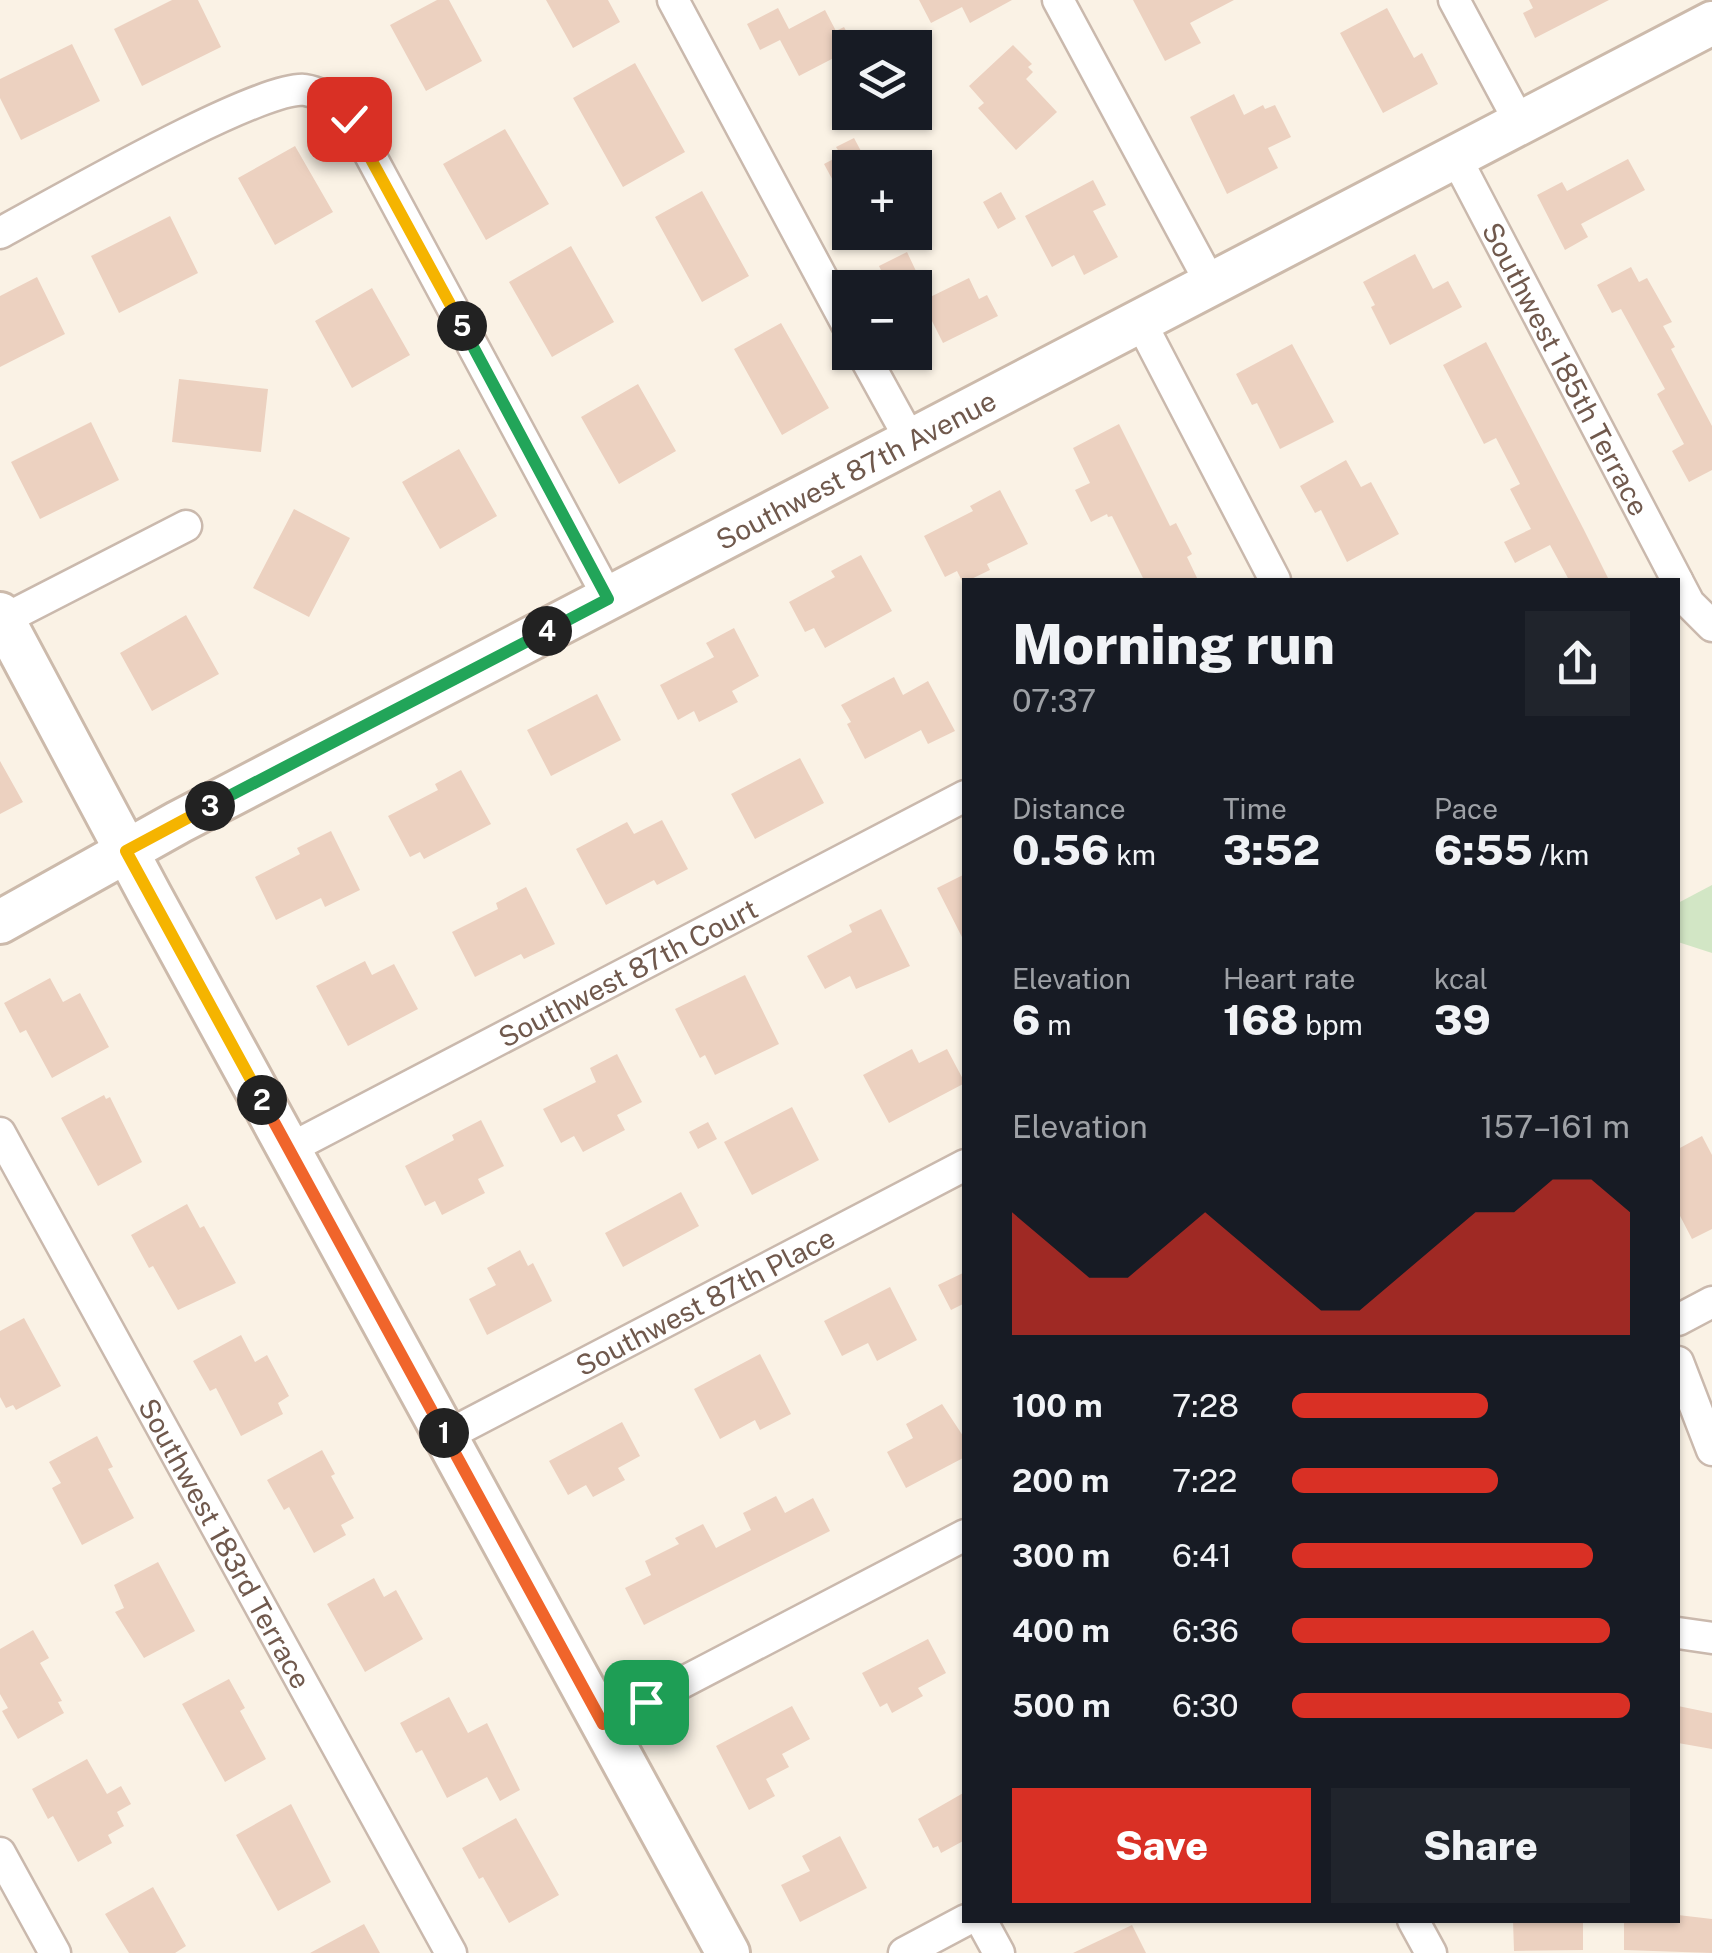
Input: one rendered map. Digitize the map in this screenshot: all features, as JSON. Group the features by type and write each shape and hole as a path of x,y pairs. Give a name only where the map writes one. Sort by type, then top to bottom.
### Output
{"street":[{"path":"673,0 832,296"},
{"path":"1058,0 1211,284"},
{"path":"1454,0 1520,123"},
{"name":"Southwest 87th Avenue","path":"0,922 126,851 1712,23"},
{"path":"0,233 276,92 305,90 336,104 361,138 608,599"},
{"name":"Southwest 185th Terrace","path":"1455,156 1675,578"},
{"path":"1140,321 1275,578"},
{"path":"872,370 911,441"},
{"path":"186,526 2,617 728,1953"},
{"name":"Southwest 185th Terrace","path":"1680,586 1689,603 1712,626"},
{"name":"Southwest 87th Court","path":"289,1149 962,798"},
{"name":"Southwest 183rd Terrace","path":"0,1132 451,1953"},
{"name":"Southwest 87th Place","path":"446,1436 962,1167"},
{"path":"1680,1319 1712,1302"},
{"path":"1680,1367 1712,1450"},
{"path":"603,1724 962,1538"},
{"path":"1680,1633 1712,1638"},
{"path":"0,1853 55,1953"},
{"path":"904,1953 962,1922"},
{"path":"983,1923 999,1953"},
{"path":"1415,1923 1430,1953"}],"green space":[{"path":"1712,885 1712,953 1680,943 1680,902"}],"building":[{"path":"172,0 198,0 221,47 142,86 114,29"},
{"path":"437,0 449,0 482,61 426,91 390,25"},
{"path":"546,0 608,0 620,22 573,48"},
{"path":"919,0 1012,0 970,23 962,7 931,23"},
{"path":"1133,0 1234,0 1190,23 1201,43 1165,61"},
{"path":"1529,0 1609,0 1535,38 1523,13 1533,8"},
{"path":"778,8 789,29 825,10 835,30 832,30 832,59 799,76 780,40 760,50 747,24"},
{"path":"1387,8 1414,58 1422,53 1438,84 1383,113 1340,33"},
{"path":"72,44 100,101 21,140 0,98 0,79"},
{"path":"1013,45 1032,64 1028,67 1033,72 1026,79 1057,112 1016,150 978,108 984,103 969,86"},
{"path":"635,63 685,152 623,187 573,98"},
{"path":"1234,94 1244,115 1263,105 1265,109 1275,105 1291,137 1268,148 1278,168 1227,194 1190,117"},
{"path":"505,129 549,204 486,240 443,164"},
{"path":"854,138 860,150 838,150 836,147"},
{"path":"295,146 333,212 275,245 238,178"},
{"path":"1628,159 1645,190 1581,224 1588,237 1565,250 1537,195 1562,182 1567,191"},
{"path":"832,160 832,179 824,164"},
{"path":"1093,180 1106,205 1093,211 1118,257 1084,275 1074,255 1052,267 1025,216"},
{"path":"702,191 749,276 702,302 655,217"},
{"path":"1001,192 1016,219 998,229 983,202"},
{"path":"170,216 198,273 119,313 91,256"},
{"path":"571,246 614,322 552,357 509,282"},
{"path":"907,252 916,270 881,270 879,266"},
{"path":"1415,254 1433,289 1448,281 1462,307 1390,345 1363,282"},
{"path":"1631,267 1639,282 1647,278 1672,322 1663,326 1675,347 1671,349 1712,426 1712,470 1689,482 1672,451 1684,444 1657,394 1665,389 1621,309 1612,313 1597,285"},
{"path":"37,277 65,334 0,367 0,296"},
{"path":"969,278 979,299 987,295 998,316 943,343 932,321 932,296"},
{"path":"372,288 410,355 352,388 315,321"},
{"path":"781,323 829,408 782,435 734,349"},
{"path":"1486,342 1608,578 1568,578 1550,545 1515,563 1504,542 1531,529 1510,489 1520,484 1496,438 1484,444 1443,365"},
{"path":"1292,344 1334,422 1280,449 1257,403 1252,405 1236,374"},
{"path":"179,379 268,389 261,452 172,442"},
{"path":"638,384 676,451 619,484 581,417"},
{"path":"91,422 119,480 40,519 11,462"},
{"path":"1119,424 1170,526 1176,523 1192,554 1187,557 1197,578 1143,578 1112,516 1107,514 1091,522 1075,490 1090,483 1073,448"},
{"path":"459,449 497,516 440,549 402,482"},
{"path":"1346,460 1361,487 1371,482 1399,534 1347,562 1321,510 1315,513 1300,486"},
{"path":"1000,490 1028,544 987,564 990,570 962,581 957,571 945,577 924,536 973,511 970,506"},
{"path":"294,509 350,538 309,617 253,588"},
{"path":"861,555 892,611 825,648 814,628 805,632 789,602 835,577 831,571"},
{"path":"186,615 219,674 152,711 120,653"},
{"path":"734,628 759,676 732,691 738,702 699,722 694,711 678,720 660,685 714,657 706,643"},
{"path":"894,677 903,695 928,681 955,731 928,744 921,730 865,759 841,705"},
{"path":"597,694 621,740 551,776 527,730"},
{"path":"800,758 824,803 755,839 731,794"},
{"path":"0,761 23,802 0,814"},
{"path":"461,770 491,824 424,859 420,852 410,857 388,816 438,790 435,784"},
{"path":"662,820 688,869 657,885 654,880 606,905 576,849 627,822 634,834"},
{"path":"331,831 360,890 325,907 321,898 276,920 255,877 300,854 297,848"},
{"path":"962,876 962,937 937,888"},
{"path":"526,887 555,944 524,959 521,954 475,977 452,932 498,909 496,903"},
{"path":"881,909 910,966 856,989 850,976 825,989 807,956 852,932 849,925"},
{"path":"365,961 372,975 394,964 418,1009 348,1046 316,986"},
{"path":"745,975 779,1044 715,1075 705,1055 700,1058 675,1009"},
{"path":"50,978 63,1002 80,993 109,1047 52,1078 26,1030 20,1033 4,1003"},
{"path":"912,1049 919,1063 947,1049 962,1085 889,1123 863,1075"},
{"path":"617,1054 642,1102 617,1115 625,1130 583,1152 574,1136 561,1143 543,1109 596,1082 590,1068"},
{"path":"104,1095 106,1099 110,1097 142,1162 98,1186 61,1118"},
{"path":"792,1107 819,1160 752,1195 724,1142"},
{"path":"481,1120 504,1166 478,1179 485,1193 442,1215 435,1201 425,1206 405,1166 454,1140 452,1135"},
{"path":"708,1122 717,1139 698,1149 689,1132"},
{"path":"1702,1136 1712,1155 1712,1229 1692,1239 1680,1216 1680,1148"},
{"path":"681,1192 699,1226 623,1267 605,1233"},
{"path":"187,1204 236,1283 178,1310 131,1235"},
{"path":"520,1250 528,1266 533,1263 552,1301 487,1335 469,1299 496,1285 487,1268"},
{"path":"962,1273 962,1304 951,1310 938,1285"},
{"path":"890,1287 917,1340 877,1361 868,1343 842,1356 824,1321"},
{"path":"24,1318 61,1386 16,1410 13,1405 6,1408 0,1397 0,1331"},
{"path":"241,1335 255,1362 267,1355 289,1396 278,1403 283,1414 241,1436 216,1388 210,1391 193,1361"},
{"path":"760,1354 791,1414 760,1430 755,1420 720,1439 694,1389"},
{"path":"942,1404 962,1434 962,1459 906,1488 887,1452 913,1438 906,1424"},
{"path":"622,1422 640,1456 618,1468 625,1480 593,1497 586,1485 568,1495 549,1461"},
{"path":"97,1436 113,1467 108,1469 134,1518 82,1545 52,1488 61,1483 49,1462"},
{"path":"322,1450 354,1518 341,1525 346,1535 314,1553 289,1507 284,1510 267,1480"},
{"path":"776,1496 785,1513 813,1498 830,1531 644,1625 625,1588 651,1575 645,1561 679,1544 675,1538 703,1524 716,1548 751,1530 743,1513"},
{"path":"158,1562 195,1631 144,1658 115,1612 124,1608 114,1585"},
{"path":"374,1578 384,1597 396,1590 423,1639 365,1672 327,1604"},
{"path":"33,1630 49,1658 40,1663 62,1701 58,1702 64,1713 18,1739 2,1711 8,1708 0,1694 0,1649"},
{"path":"928,1639 946,1673 918,1688 923,1696 892,1713 887,1703 880,1707 862,1673"},
{"path":"229,1679 245,1708 240,1711 266,1759 225,1782 182,1704"},
{"path":"449,1697 468,1733 487,1723 520,1790 500,1801 487,1777 447,1798 422,1750 416,1753 400,1723"},
{"path":"792,1706 810,1739 782,1754 789,1767 766,1779 775,1796 749,1810 716,1746"},
{"path":"1680,1706 1712,1713 1712,1749 1680,1743"},
{"path":"87,1759 107,1794 121,1786 131,1804 117,1812 124,1826 108,1835 112,1843 78,1862 53,1816 48,1819 32,1789"},
{"path":"962,1794 962,1842 941,1853 938,1846 933,1848 918,1819"},
{"path":"291,1804 331,1882 278,1911 236,1835"},
{"path":"516,1818 559,1895 509,1923 462,1848"},
{"path":"840,1836 867,1888 800,1922 781,1885 810,1871 802,1856"},
{"path":"153,1887 186,1946 175,1953 129,1953 105,1914"},
{"path":"1680,1915 1712,1919 1712,1953 1624,1950 1624,1923 1680,1923"},
{"path":"1513,1923 1583,1923 1583,1950 1514,1951"},
{"path":"364,1924 380,1953 310,1953"},
{"path":"1132,1925 1146,1953 1073,1953"}],"route":[{"path":"349,119 608,599 126,851 603,1724 646,1702"}]}
